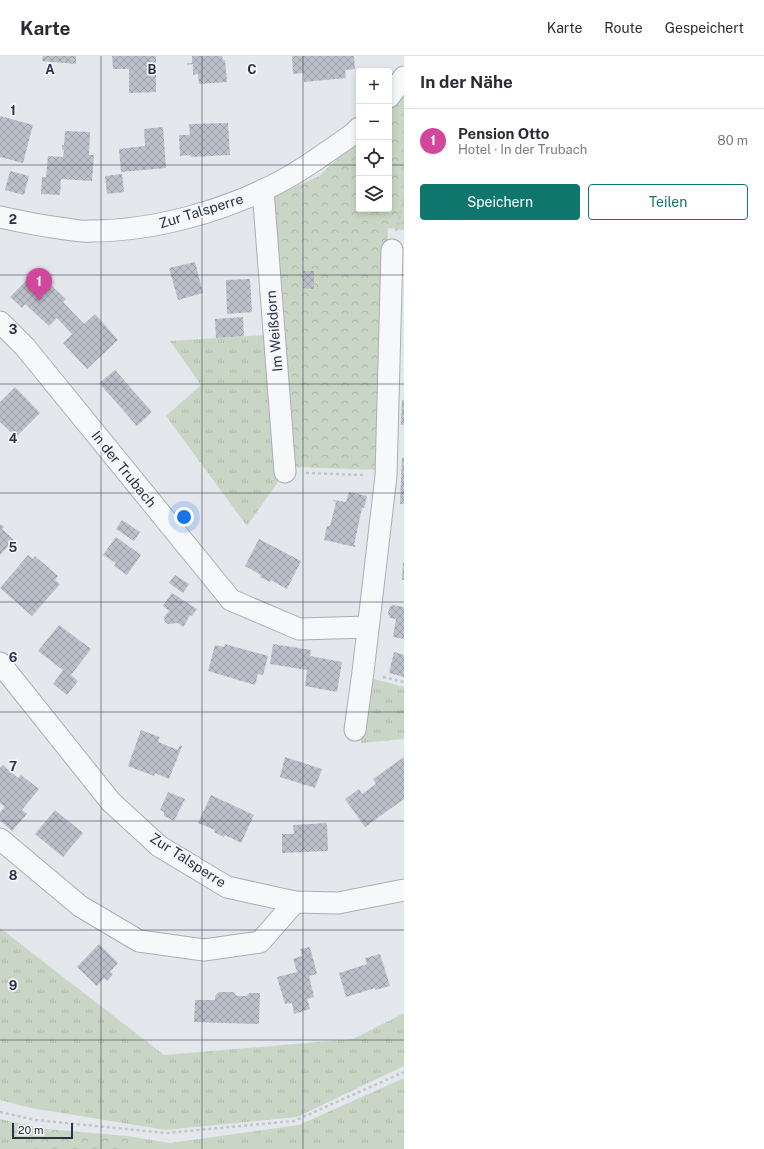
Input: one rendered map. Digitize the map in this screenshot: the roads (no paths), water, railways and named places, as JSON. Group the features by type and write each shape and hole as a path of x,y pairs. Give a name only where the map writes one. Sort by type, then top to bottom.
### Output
{"street":[{"path":"392,93 404,77"},
{"name":"Zur Talsperre","path":"0,217 29,224 89,232 149,226 188,218 224,207 287,178 310,164 356,131"},
{"name":"Im Weißdorn","path":"263,190 285,472"},
{"path":"355,730 386,476 392,250"},
{"name":"In der Trubach","path":"0,322 25,347 232,600 299,629 368,627"},
{"name":"Zur Talsperre","path":"0,663 111,802 159,846 228,887 295,902 338,903 404,890"},
{"path":"0,840 80,906 139,941 204,950 260,942 295,902"}],"place":[{"name":"Pension Otto","path":"39,301"}]}
